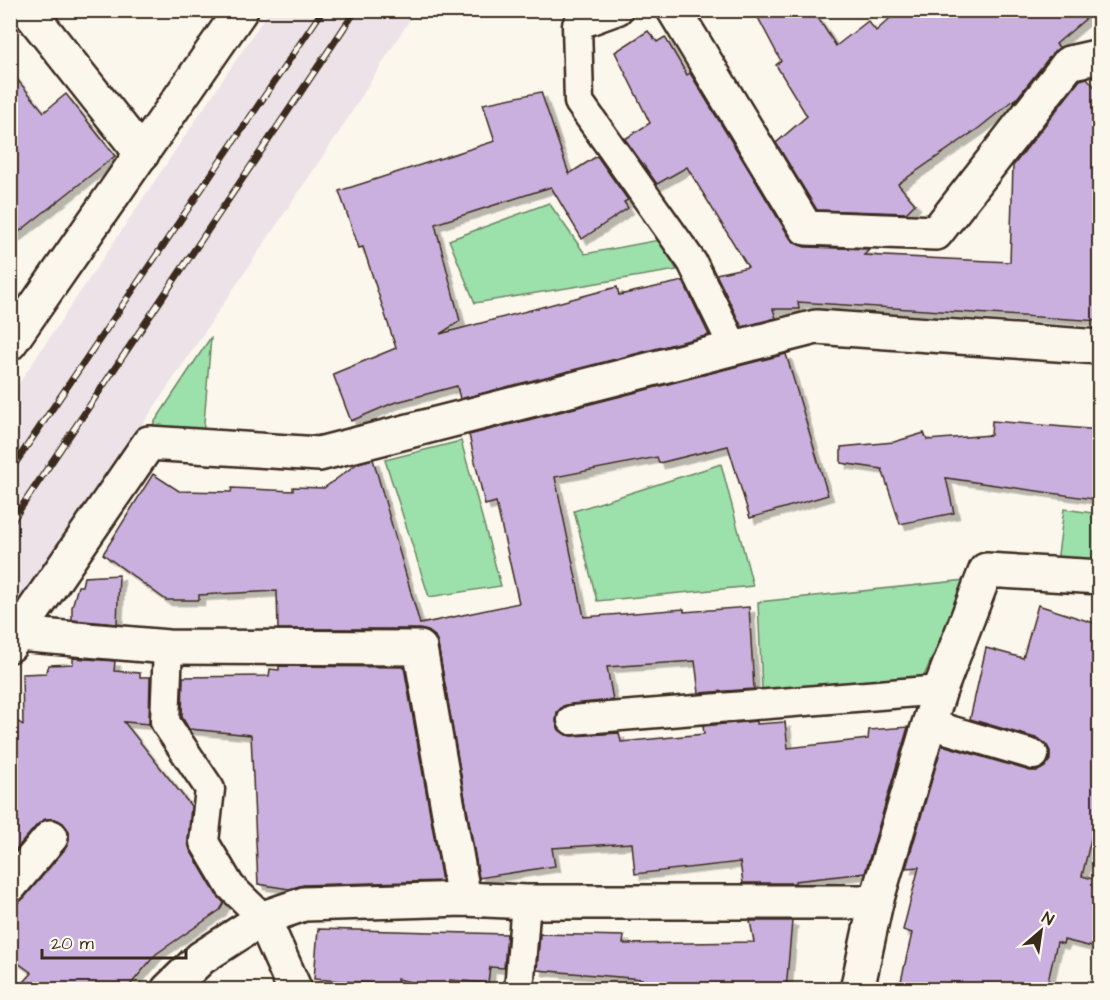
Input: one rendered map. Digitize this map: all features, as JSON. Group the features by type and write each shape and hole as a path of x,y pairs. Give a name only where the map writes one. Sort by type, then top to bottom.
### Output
{"street":[{"path":"28,10 142,154"},
{"path":"10,344 241,10"},
{"path":"674,10 806,228 936,233 1069,63 1100,56"},
{"path":"14,640 149,442 319,454 816,327 1100,347"},
{"path":"857,990 876,902 929,724 986,570 1100,577"},
{"path":"14,640 168,647 420,648 464,899"},
{"path":"10,886 51,837"},
{"path":"168,990 201,958 263,918 304,904 464,899 526,902 876,902"},
{"path":"263,918 295,990"}],"lane":[{"path":"618,10 578,25 579,102 692,262 734,348"},
{"path":"168,647 165,722 210,789 204,842 230,886 263,918"},
{"path":"572,720 940,690"},
{"path":"929,724 1034,755"},
{"path":"519,990 526,902"}],"shaded area":[{"path":"269,11 415,11 341,129 11,620 11,395"}],"green space":[{"path":"549,203 585,254 659,240 677,270 475,303 449,240"},
{"path":"211,337 203,435 150,429"},
{"path":"461,441 501,586 429,597 385,460"},
{"path":"721,464 753,586 597,601 574,511"},
{"path":"1064,509 1099,514 1099,564 1057,562"},
{"path":"967,580 923,678 762,690 758,602"}],"building":[{"path":"754,10 813,10 836,46 868,21 876,31 899,10 1096,10 1056,44 1060,48 1054,51 1014,102 1015,99 979,128 898,184 915,204 906,213 817,210 776,143 807,116 776,65 781,61"},
{"path":"648,31 657,42 665,37 687,75 690,73 790,238 805,247 870,249 864,255 1010,262 1013,166 1080,80 1087,78 1100,93 1100,321 798,302 799,309 773,309 776,318 742,327 716,274 748,267 687,167 657,184 625,139 650,123 615,52"},
{"path":"10,71 44,112 66,94 115,156 10,239"},
{"path":"541,92 569,174 597,156 628,200 624,202 628,208 582,239 551,187 435,224 460,321 440,334 617,287 619,295 683,281 709,335 460,399 457,386 393,403 351,421 333,374 396,348 363,247 359,248 339,191 495,141 483,104"},
{"path":"786,354 828,495 750,518 728,446 659,463 657,457 555,477 584,617 684,609 684,612 749,607 754,689 699,693 695,661 607,667 613,700 563,706 557,712 556,722 559,730 566,735 619,733 621,742 704,734 703,726 757,721 757,724 785,722 788,748 868,739 869,730 908,727 865,873 795,881 795,883 743,883 740,862 635,874 632,843 552,848 555,866 479,878 435,636 420,629 278,629 277,591 199,595 199,600 166,600 103,554 153,474 179,491 231,492 232,488 293,491 293,487 324,488 358,463 373,459 420,624 519,603 496,502 485,505 469,435"},
{"path":"992,421 1100,430 1100,500 946,478 954,513 900,524 882,469 841,463 841,447 894,442 924,433 927,440 991,435"},
{"path":"119,575 117,624 72,620 72,607 78,586 82,586 84,577"},
{"path":"1038,605 1100,625 1100,802 1082,876 1100,881 1100,949 1064,940 1063,944 1057,942 1046,990 899,990 912,933 903,930 919,867 906,868 942,745 1030,771 1038,771 1050,760 1050,751 1039,739 970,719 986,648 1023,658"},
{"path":"73,658 115,661 114,671 140,673 140,677 150,677 149,724 124,722 191,806 188,840 190,850 216,894 224,903 220,910 156,954 126,990 17,990 32,973 10,957 10,904 17,903 24,898 65,849 69,840 69,831 63,823 55,819 45,819 10,856 10,716 23,725 22,674 46,673 49,665 73,664"},
{"path":"279,666 404,667 442,881 303,885 289,889 258,884 251,735 189,729 182,717 183,677 269,676 270,669 279,670"},
{"path":"750,921 792,921 786,990 642,990 642,979 537,970 540,934 624,936 623,944 754,942"},
{"path":"318,929 507,934 504,968 490,967 488,983 450,980 447,990 397,979 397,985 314,979"}],"railway":[{"path":"10,471 323,10"},
{"path":"10,524 356,10"}]}
